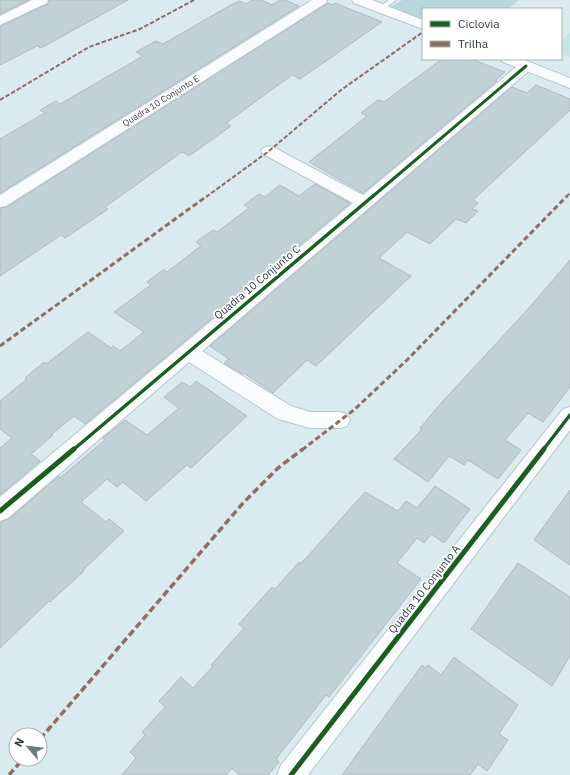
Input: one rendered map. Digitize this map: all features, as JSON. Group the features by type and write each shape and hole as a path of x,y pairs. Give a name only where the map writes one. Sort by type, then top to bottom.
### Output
{"street":[{"path":"0,21 42,0"},
{"name":"Quadra 10 Conjunto E","path":"0,202 321,0"},
{"path":"359,0 422,25"},
{"path":"511,60 570,83"},
{"name":"Quadra 10 Conjunto C","path":"0,511 526,66"},
{"path":"268,151 365,203"},
{"path":"188,352 285,413 310,420 340,420"},
{"name":"Quadra 10 Conjunto A","path":"292,775 570,415"}],"lane":[{"path":"380,8 393,0"}],"shaded area":[{"path":"402,0 519,0 509,8 422,8 422,20 391,7"},
{"path":"570,33 570,57 562,54 562,40"}],"building":[{"path":"0,0 29,0 0,14"},
{"path":"49,0 128,0 41,48 37,46 0,65 0,26 48,4"},
{"path":"252,0 261,0 272,5 280,0 285,0 299,6 0,193 0,139 45,113 40,110 56,101 60,104 143,56 136,52 156,41 163,44 239,1 246,4"},
{"path":"328,3 332,5 335,3 382,22 300,79 292,75 226,123 231,126 189,156 182,152 105,207 108,209 65,238 61,235 0,276 0,208 7,207"},
{"path":"441,60 474,60 505,72 495,81 497,81 363,193 309,162 367,116 361,113 378,100 384,102"},
{"path":"536,85 570,99 570,110 473,200 478,203 472,209 478,211 466,223 456,219 430,244 407,232 379,258 411,276 316,366 307,360 273,393 244,373 242,374 224,363 229,359 210,346 512,87 527,93"},
{"path":"315,184 350,203 85,424 74,416 52,434 53,435 31,454 40,461 0,495 0,448 12,438 0,429 0,401 27,379 25,378 44,362 46,364 88,332 111,348 113,346 120,351 144,332 114,312 151,285 147,282 163,270 167,272 201,246 196,242 213,230 217,232 249,208 244,205 259,194 265,197 280,185 299,196"},
{"path":"570,260 570,387 543,422 528,413 505,440 521,450 498,479 468,460 464,465 449,456 428,482 394,459 422,429 420,428 442,402 529,308"},
{"path":"196,381 247,416 191,468 187,465 146,501 123,482 117,487 107,479 81,502 106,522 109,519 124,531 83,570 84,571 50,602 49,601 0,648 0,522 9,519 59,476 60,478 105,440 103,438 125,420 147,435 179,408 164,397 182,382 190,387"},
{"path":"435,486 470,509 444,543 431,534 424,543 417,538 397,563 421,579 329,697 326,695 276,759 279,762 268,775 240,775 232,768 226,775 122,775 136,758 130,752 145,735 142,732 165,707 159,701 181,677 193,688 244,628 239,624 272,587 275,589 299,562 300,564 306,558 365,492 398,511 406,501 417,508"},
{"path":"570,490 570,565 534,540"},
{"path":"518,563 570,597 570,656 552,686 471,629"},
{"path":"454,657 518,705 499,734 508,740 487,771 478,764 470,775 342,775 422,665 426,668 428,665 441,675"}],"marked path":[{"path":"0,100 89,47 140,29 194,0"},
{"path":"0,346 269,151 341,90 422,33"},
{"path":"48,730 244,502 278,468 355,409 407,360 570,193"},
{"path":"9,775 16,767"}],"cycle path":[{"path":"0,511 526,66"},
{"path":"291,775 570,415"}]}
